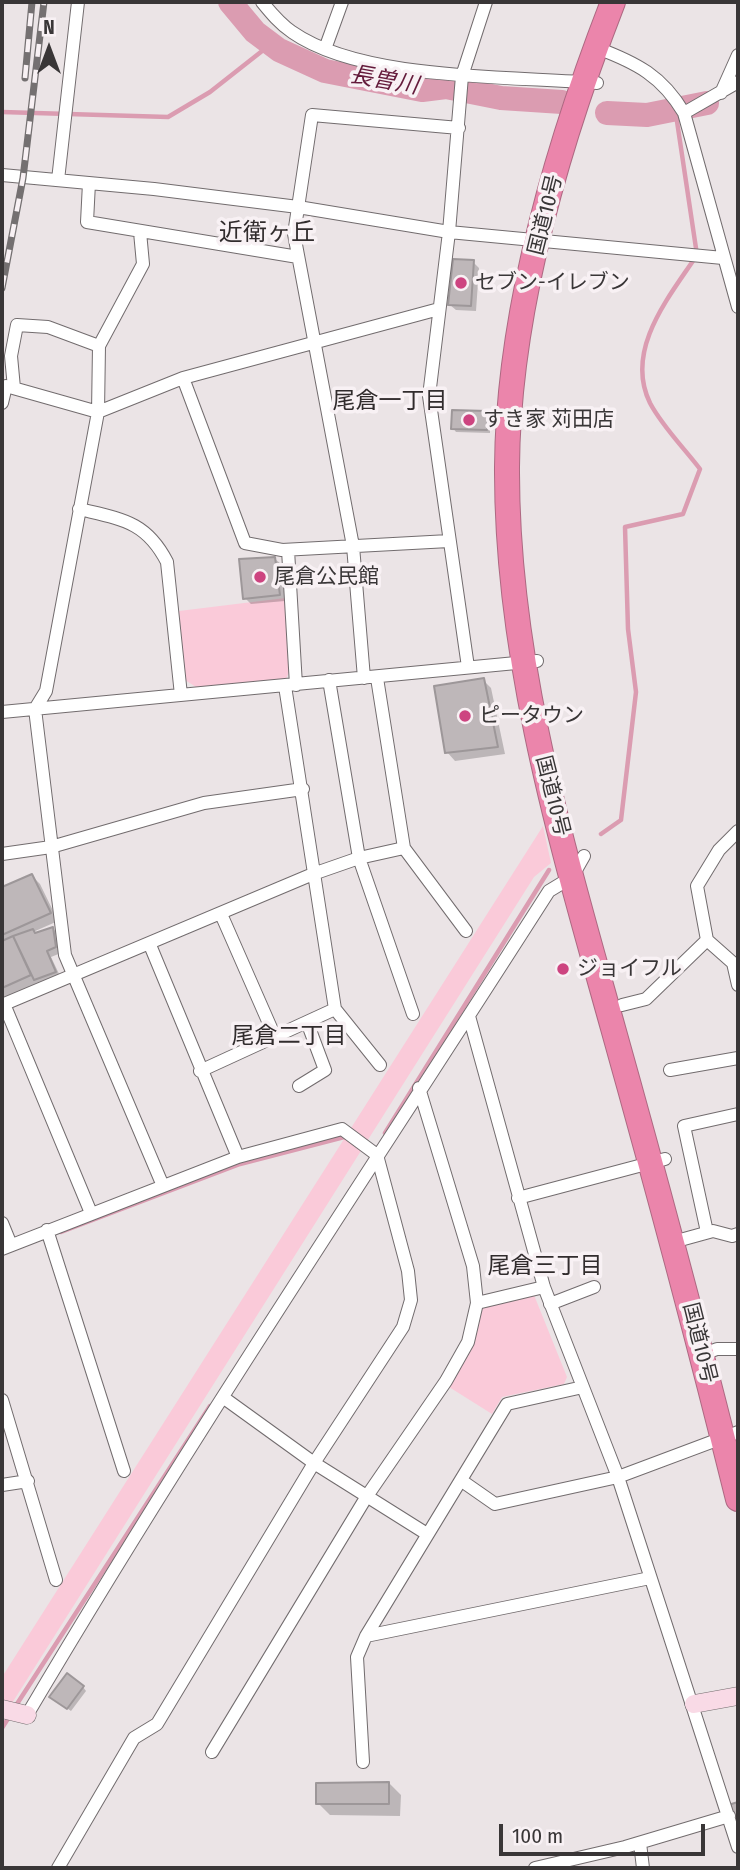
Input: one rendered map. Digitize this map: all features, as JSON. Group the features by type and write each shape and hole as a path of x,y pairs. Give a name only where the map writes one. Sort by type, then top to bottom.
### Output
{"highway":[{"name":"国道10号","path":"613,2 592,83 566,138 547,241 519,333 507,467 511,584 530,662 536,729 622,1005 658,1162"},
{"name":"国道10号","path":"602,50 627,2"},
{"name":"国道10号","path":"578,867 658,1162 689,1237 719,1351 738,1499"}],"street":[{"path":"58,180 78,2"},
{"path":"262,2 293,33 325,49 356,60 462,76 592,83"},
{"path":"325,49 342,2"},
{"path":"468,667 429,396 450,232 462,76 486,2"},
{"path":"602,50 630,61 669,88 684,113 693,137 738,307"},
{"path":"720,95 738,55"},
{"path":"684,113 720,95 738,82"},
{"path":"459,128 312,115 294,234 353,546 370,678 404,848 466,931"},
{"path":"2,176 89,183 298,207 450,232 723,258"},
{"path":"89,183 87,222 298,257"},
{"path":"140,232 143,264 99,346 97,412 46,691 35,709 65,955 163,1185"},
{"path":"2,403 6,386 97,412 183,377 439,309"},
{"path":"14,388 11,356 17,324 48,327 99,346"},
{"path":"183,377 245,543 288,550 449,541"},
{"path":"79,509 124,519 139,526 160,549 167,562 181,695"},
{"path":"288,550 290,686 313,874 335,1009 380,1065"},
{"path":"2,712 530,662"},
{"path":"329,680 359,858 412,1014"},
{"path":"2,854 51,847 204,803 303,789"},
{"path":"738,831 719,850 697,886 707,940 733,963 738,985"},
{"path":"91,1213 3,1005 313,874 359,858 404,848"},
{"path":"2,1709 27,1715 97,1596 419,1088 549,891 578,867"},
{"path":"221,914 275,1037"},
{"path":"622,1005 646,999 707,940"},
{"path":"150,945 200,1071 238,1157"},
{"path":"200,1071 335,1009"},
{"path":"469,1016 517,1198 544,1287 618,1477 694,1704 738,1847"},
{"path":"299,1086 325,1070 307,1022"},
{"path":"670,1070 738,1058"},
{"path":"212,1752 368,1496 446,1381 468,1342 477,1303 473,1266 419,1088"},
{"path":"738,1114 684,1126 689,1237 738,1234"},
{"path":"2,1223 6,1247 238,1157 342,1129 377,1155 408,1271 411,1300 403,1327 314,1463 157,1724 134,1738 58,1868"},
{"path":"517,1198 658,1162"},
{"path":"47,1230 124,1471"},
{"path":"477,1303 544,1287"},
{"path":"550,1304 594,1287"},
{"path":"363,1762 357,1657 366,1636 507,1404 583,1387"},
{"path":"224,1398 314,1463 427,1534"},
{"path":"2,1400 56,1580"},
{"path":"462,1481 495,1504 618,1477 730,1435"},
{"path":"2,1485 28,1481"},
{"path":"366,1636 650,1578"},
{"path":"694,1704 738,1696"},
{"path":"535,1868 553,1866 640,1843 729,1816"},
{"path":"640,1843 643,1868"}],"shaded area":[{"path":"285,598 289,672 286,679 196,687 185,680 179,611"},
{"path":"543,826 551,863 534,877 2,1719 2,1677"},
{"path":"534,1295 567,1377 564,1384 502,1397 492,1414 449,1387 471,1348 483,1305"}],"building":[{"name":"セブン-イレブン","path":"453,259 474,260 471,306 448,305"},
{"name":"すき家 苅田店","path":"452,410 487,411 487,430 451,429"},
{"name":"尾倉公民館","path":"275,557 280,595 243,599 239,559"},
{"name":"ピータウン","path":"484,678 498,747 445,753 434,686"},
{"path":"32,874 51,913 2,935 2,887"},
{"path":"53,927 56,947 47,951 56,972 34,980 13,936 33,929 35,933"},
{"path":"13,936 31,975 2,988 2,941"},
{"path":"67,1673 84,1686 67,1709 49,1697"},
{"path":"389,1782 389,1804 316,1804 316,1783"},
{"path":"738,1802 738,1842 728,1805"}],"waterway":[{"name":"長曽川","path":"230,2 255,32 279,50 325,71 422,90 446,87 501,98 562,102"},
{"path":"2,112 168,117 210,92 271,44"},
{"name":"長曽川","path":"607,113 647,115 707,103"},
{"path":"601,834 621,820 636,692 628,629 625,527 683,514 700,469 655,412 643,383 642,363 653,325 697,255 675,108"},
{"path":"385,1133 549,870"},
{"path":"61,1232 240,1164 348,1136"},
{"path":"15,1707 210,1406"},
{"path":"2,1728 11,1714"}],"railway":[{"path":"25,78 32,2"},
{"path":"2,288 23,178 44,2"}],"place":[{"name":"セブン-イレブン","path":"461,283"},
{"name":"すき家 苅田店","path":"469,420"},
{"name":"尾倉公民館","path":"260,577"},
{"name":"ピータウン","path":"465,716"},
{"name":"ジョイフル","path":"563,969"}],"district":[{"name":"近衛ヶ丘","path":"267,233"},
{"name":"尾倉一丁目","path":"390,402"},
{"name":"尾倉二丁目","path":"289,1037"},
{"name":"尾倉三丁目","path":"545,1267"}]}
